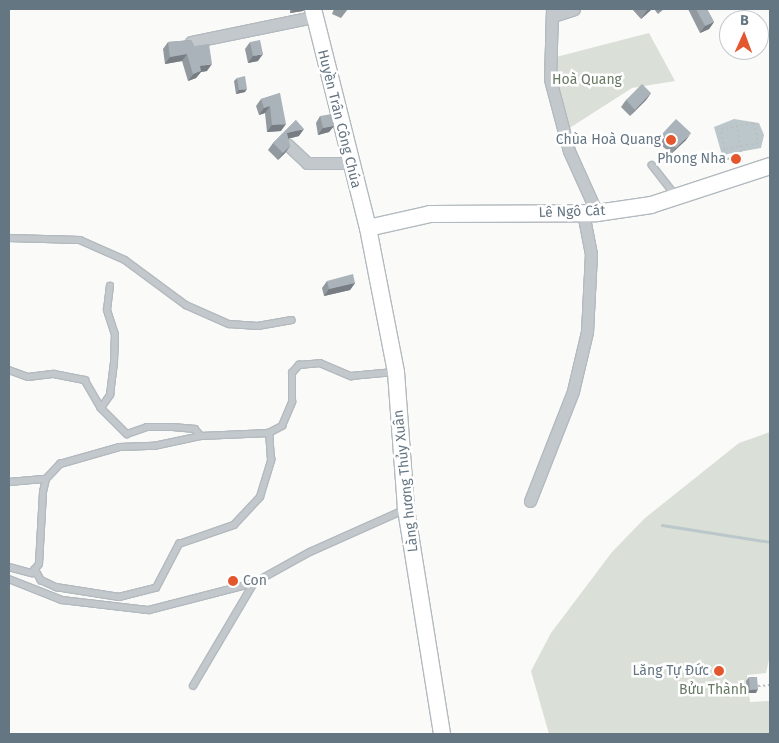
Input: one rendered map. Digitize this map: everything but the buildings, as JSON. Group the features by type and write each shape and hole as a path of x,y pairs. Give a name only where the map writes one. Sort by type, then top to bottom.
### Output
{"street":[{"path":"530,501 573,391 587,332 591,254 590,214 569,152 550,79 553,12 574,9"},
{"path":"191,42 313,13"},
{"name":"Huyền Trân Công Chúa","path":"313,13 349,163 368,228"},
{"path":"288,145 307,164 349,163"},
{"name":"Lê Ngô Cát","path":"368,228 430,214 590,214 676,196 770,166"},
{"name":"Làng hương Thủy Xuân","path":"368,228 396,372 406,509 442,734"}],"lane":[{"path":"652,166 676,196"},
{"path":"9,238 80,240 125,260 186,305 229,324 258,326 291,320"},
{"path":"101,408 110,395 114,362 114,335 107,310 110,286"},
{"path":"9,567 32,573 35,569 43,550 40,520 46,478 60,464 83,455 201,436 268,434 282,426 292,402 292,373 299,365 320,363 351,376 396,372"},
{"path":"9,370 28,377 54,374 85,380 101,408 127,434 147,427 173,427 195,429 201,436"},
{"path":"35,569 41,580 56,587 119,597 156,588 179,544 234,525 260,497 271,460 268,434"},
{"path":"9,482 46,478"},
{"path":"9,579 62,600 148,610 254,583 310,552 406,509"},
{"path":"193,686 254,583"}],"path":[{"path":"724,149 741,146 758,143 754,123 738,125 720,128 724,149 727,159 741,156 741,146 738,125"},
{"path":"755,686 770,685"}],"green space":[{"name":"Hoà Quang","path":"649,33 675,81 632,88 568,129 555,87 556,57"},
{"name":"Bửu Thành","path":"770,432 770,655 766,673 747,675 750,702 769,701 770,734 549,734 531,671 551,633 612,552 645,518 739,443"}],"shaded area":[{"path":"734,119 759,123 764,135 761,148 722,155 714,127"}],"waterway":[{"path":"662,525 770,542"}],"place":[{"name":"Chùa Hoà Quang","path":"671,140"},
{"name":"Phong Nha","path":"736,159"},
{"name":"Con","path":"233,581"},
{"name":"Lăng Tự Đức","path":"719,671"}]}
